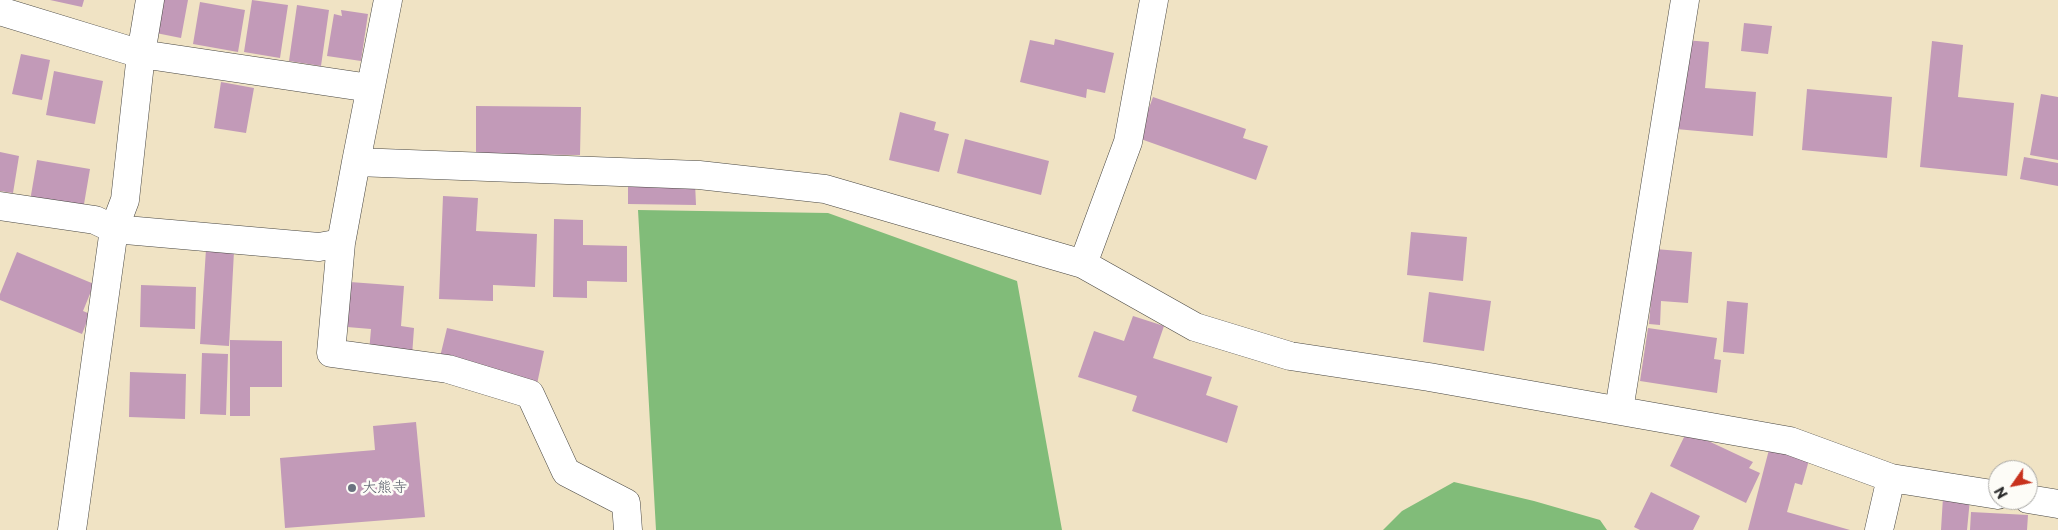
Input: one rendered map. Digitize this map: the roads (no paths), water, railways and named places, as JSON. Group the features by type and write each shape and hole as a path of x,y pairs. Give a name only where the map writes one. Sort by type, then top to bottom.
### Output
{"street":[{"path":"72,530 114,229 125,200 141,54 150,0"},
{"path":"388,0 341,243 331,353 448,369 530,394 566,472 626,503 628,530"},
{"path":"1083,264 1128,142 1154,0"},
{"path":"1619,410 1685,0"},
{"path":"0,11 141,54 370,88"},
{"path":"356,162 699,175 825,189 1083,264 1195,327 1290,356 1619,410 1790,442 1890,478 1988,493"},
{"path":"0,206 94,220 114,229 318,247 341,243"},
{"path":"1879,530 1890,478"},
{"path":"2038,501 2058,504"}],"place":[{"name":"大熊寺","path":"352,488"}]}
